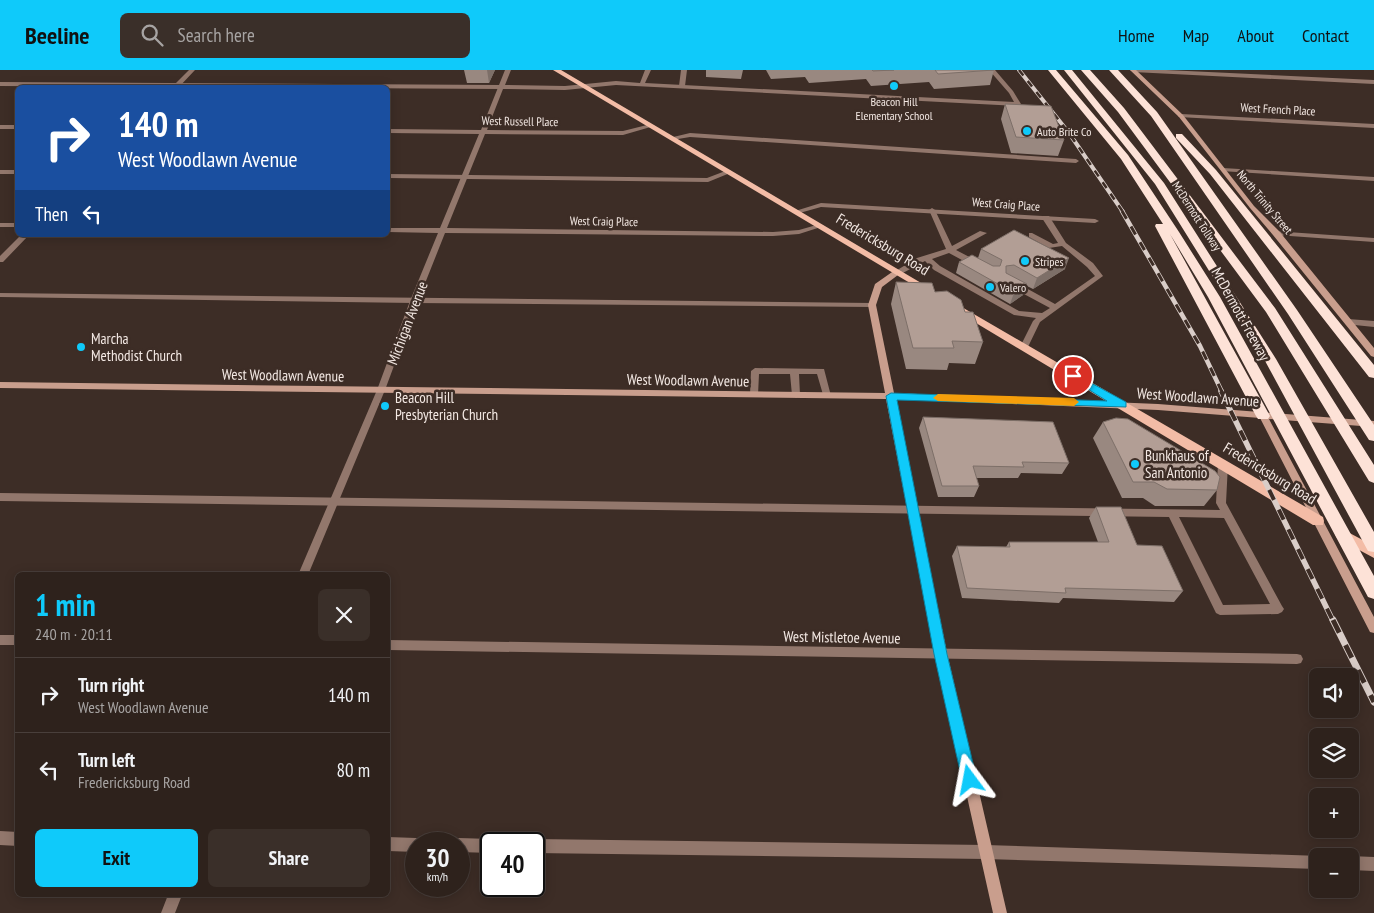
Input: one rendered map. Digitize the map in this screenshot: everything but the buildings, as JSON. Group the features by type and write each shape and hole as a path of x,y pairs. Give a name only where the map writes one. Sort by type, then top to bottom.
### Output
{"highway":[{"name":"McDermott Freeway","path":"1052,70 1125,156 1174,232 1214,297 1374,592"},
{"name":"McDermott Tollway","path":"1085,70 1121,110 1271,312 1374,477"},
{"path":"1095,70 1125,91 1183,141 1252,207"},
{"path":"1113,70 1154,114 1186,142 1213,172 1374,374"},
{"name":"McDermott Tollway","path":"1069,72 1159,183 1209,260 1270,359 1374,546"},
{"path":"1069,72 1124,158 1263,416"},
{"path":"1154,114 1287,305 1374,436"}],"main road":[{"name":"Fredericksburg Road","path":"556,70 1318,521"},
{"name":"Fredericksburg Road","path":"1342,534 1374,553"}],"street":[{"path":"176,85 192,70"},
{"name":"Michigan Avenue","path":"305,572 382,390 414,302 508,70"},
{"path":"642,84 648,70"},
{"path":"682,86 684,70"},
{"path":"390,87 565,88 603,83 642,84 1018,104 1012,92 992,70"},
{"path":"1133,70 1374,82"},
{"name":"North Trinity Street","path":"1133,70 1181,116 1252,207 1276,233 1374,354"},
{"path":"0,84 88,85"},
{"name":"West French Place","path":"1181,116 1374,126"},
{"name":"West Russell Place","path":"390,130 623,133 651,126"},
{"path":"0,127 15,127"},
{"path":"672,138 690,135 1076,161"},
{"path":"1223,170 1374,179"},
{"path":"0,172 15,172"},
{"path":"390,176 708,180 728,172"},
{"name":"West Craig Place","path":"796,212 821,205 1095,221"},
{"path":"932,210 950,250 984,268 973,272"},
{"path":"1024,347 1037,321 1099,276 1090,265 1063,244 1046,218"},
{"path":"0,225 15,225"},
{"name":"West Craig Place","path":"390,230 773,234 799,232 820,226"},
{"path":"1276,233 1374,240"},
{"path":"983,234 898,272 878,286 872,305 941,654 1000,913"},
{"path":"1032,235 1052,246 1063,244"},
{"path":"0,260 23,237"},
{"path":"927,258 937,268 981,290 1012,308 1017,313 1045,316"},
{"path":"960,264 968,260"},
{"path":"1006,280 1020,288 1028,297 1054,307"},
{"path":"1012,293 1020,288"},
{"path":"0,295 414,302 872,305"},
{"path":"1348,322 1374,324"},
{"path":"754,395 754,371 794,371 822,372 826,396"},
{"path":"794,371 796,395"},
{"name":"West Woodlawn Avenue","path":"0,385 891,396 1122,405 1374,424"},
{"path":"1263,416 1374,628"},
{"path":"1172,514 1220,610 1278,609 1221,503 1224,464"},
{"path":"0,497 334,500 1226,514"},
{"name":"Fredericksburg Road","path":"1318,521 1342,534"},
{"path":"0,640 15,640"},
{"name":"West Mistletoe Avenue","path":"390,645 1297,659"},
{"path":"0,838 15,839"},
{"path":"390,844 405,845"},
{"path":"545,846 986,852 1309,862"},
{"path":"1359,863 1374,864"},
{"path":"168,913 174,897"}],"railway":[{"path":"1019,70 1069,133 1123,212"},
{"path":"1122,211 1200,346 1222,392"},
{"path":"1221,391 1333,621"},
{"path":"1333,620 1374,702"}],"slow traffic":[{"path":"938,398 1074,402"}],"place":[{"name":"Beacon Hill Elementary School","path":"894,86"},
{"name":"Auto Brite Co","path":"1027,131"},
{"name":"Stripes","path":"1025,261"},
{"name":"Valero","path":"990,287"},
{"name":"Marcha Methodist Church","path":"81,347"},
{"name":"Beacon Hill Presbyterian Church","path":"385,406"},
{"name":"Bunkhaus of San Antonio","path":"1135,464"}],"route":[{"path":"970,780 941,654 891,396 1089,402 1122,405 1073,376"}]}
